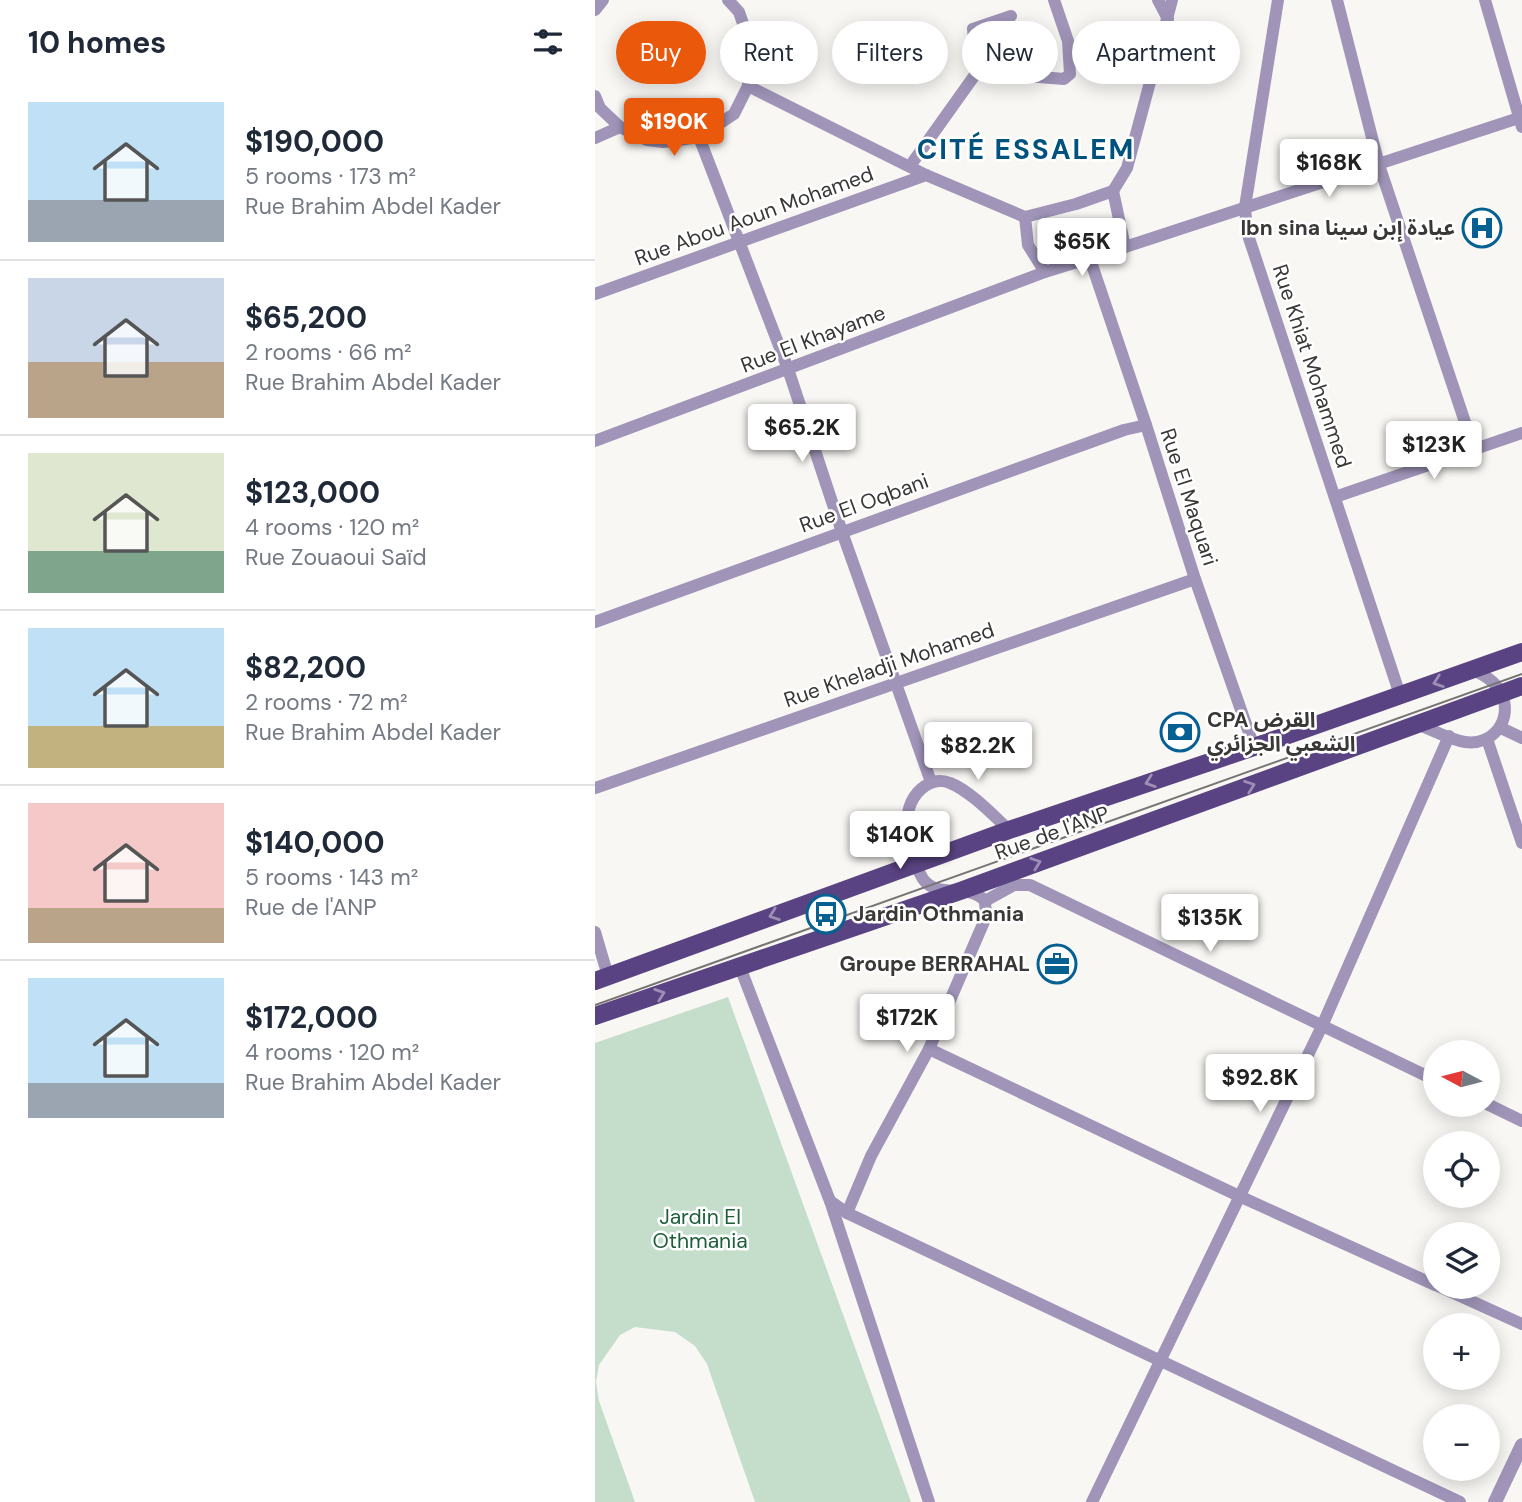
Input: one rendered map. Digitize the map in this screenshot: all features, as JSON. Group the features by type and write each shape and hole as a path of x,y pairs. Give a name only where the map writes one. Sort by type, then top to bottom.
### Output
{"main road":[{"name":"Rue de l'ANP","path":"602,979 1009,830 1522,652"},
{"name":"Rue de l'ANP","path":"595,1016 963,890 1522,686"}],"street":[{"path":"595,9 603,0"},
{"path":"595,96 600,108 620,127 647,140 663,142 699,137 734,114 748,86 750,44 739,12 728,0"},
{"path":"1053,0 1068,41 1070,74 1064,79 1058,79"},
{"path":"1158,0 1168,19"},
{"path":"748,86 926,174 1025,217 1113,191 1127,168 1172,0"},
{"path":"1337,0 1379,165 1474,449"},
{"path":"1485,0 1521,121"},
{"name":"Rue Khiat Mohammed","path":"1280,1 1245,207 1247,232 1400,695"},
{"path":"996,21 1011,16"},
{"path":"910,166 968,84"},
{"name":"Rue El Khayame","path":"595,441 1045,272 1521,121"},
{"path":"595,138 620,127"},
{"path":"699,137 788,369 842,532 931,782"},
{"name":"Rue Abou Aoun Mohamed","path":"595,294 926,174"},
{"path":"1113,191 1125,247"},
{"path":"1025,217 1028,244 1045,272"},
{"name":"Rue El Maquari","path":"1090,259 1195,579 1254,747"},
{"name":"Rue El Oqbani","path":"595,622 1124,430 1146,425"},
{"path":"1335,497 1522,433"},
{"name":"Rue Kheladji Mohamed","path":"595,788 1195,579"},
{"path":"1419,725 1466,742 1487,739 1501,728 1506,709 1501,693 1489,677 1473,670"},
{"path":"1501,728 1522,737"},
{"path":"1092,1502 1322,1026 1449,736"},
{"path":"1487,739 1522,843"},
{"path":"847,1213 871,1156 929,1049 981,932 987,908 979,894 932,888 923,878 907,839 908,810 918,790 931,782 951,783 1009,830"},
{"path":"985,901 1014,885 1030,885 1423,1074"},
{"path":"595,932 602,979"},
{"path":"740,967 830,1201 929,1502"},
{"path":"929,1049 1423,1280"},
{"path":"1500,1110 1522,1121"},
{"path":"830,1201 847,1213 1460,1502"},
{"path":"1465,1299 1522,1324"},
{"path":"1495,1502 1522,1445"}],"green space":[{"name":"Jardin El Othmania","path":"728,997 911,1502 755,1502 707,1364 695,1346 675,1332 635,1327 620,1335 599,1365 596,1382 599,1401 635,1502 595,1502 595,1043"}],"tram line":[{"path":"595,1005 1522,674"}],"place":[{"name":"Ibn sina عيادة إبن سينا","path":"1482,228"},
{"name":"CPA القرض الشعبي الجزائري","path":"1180,732"},
{"name":"Jardin Othmania","path":"826,914"},
{"name":"Groupe BERRAHAL","path":"1057,964"}],"district":[{"name":"CITÉ ESSALEM","path":"1026,149"}]}
